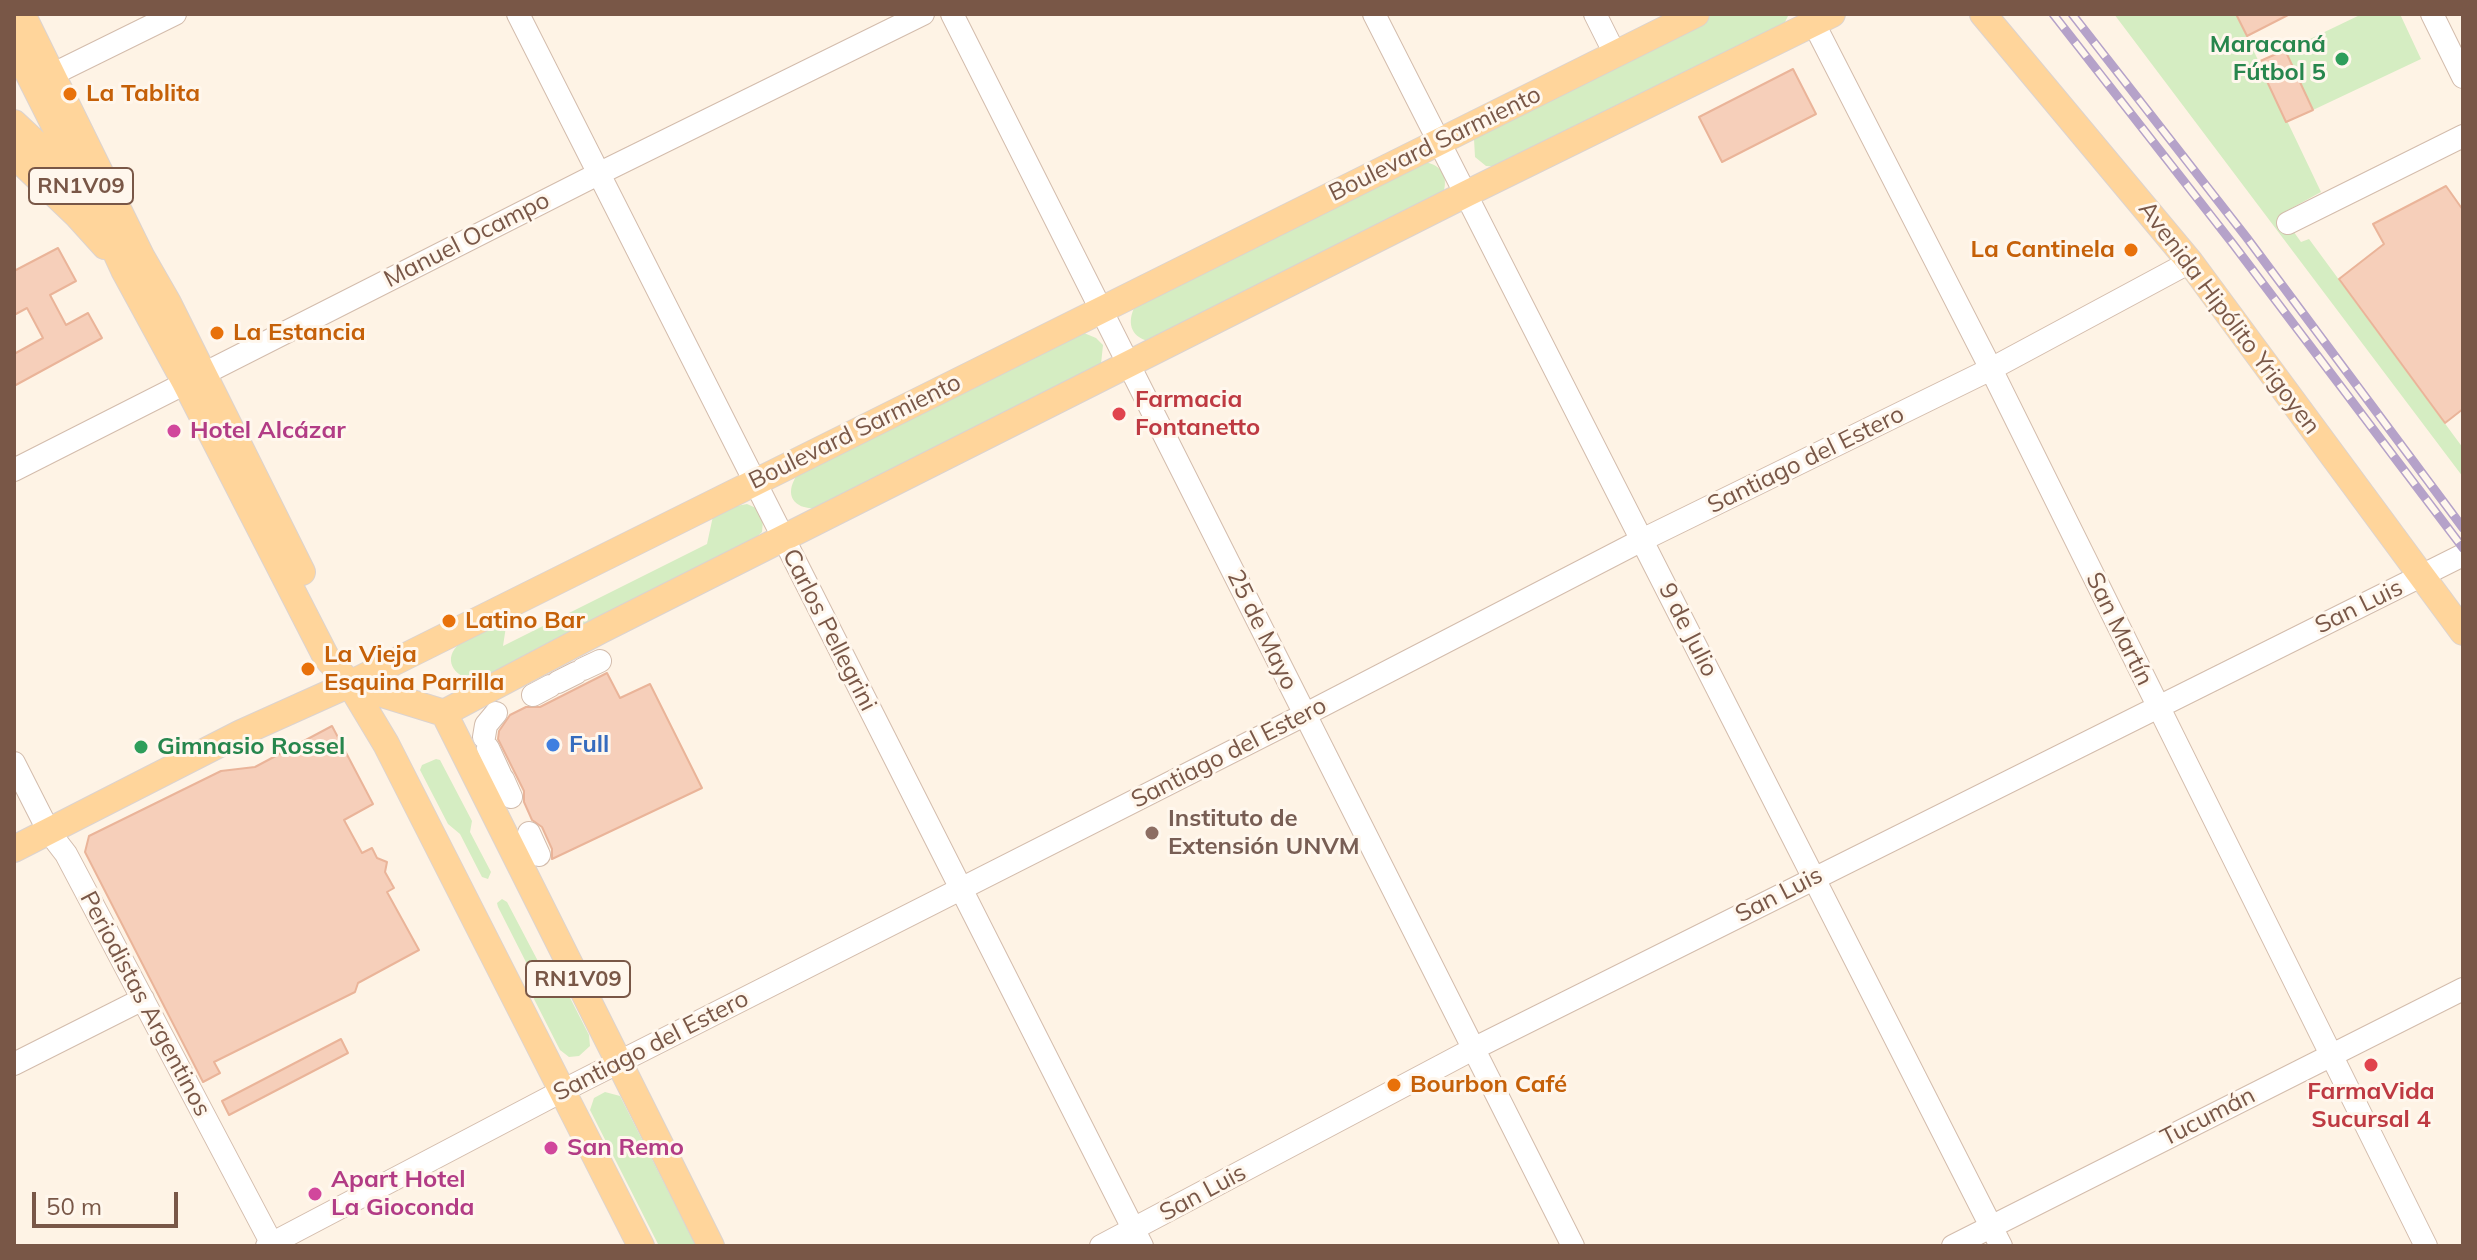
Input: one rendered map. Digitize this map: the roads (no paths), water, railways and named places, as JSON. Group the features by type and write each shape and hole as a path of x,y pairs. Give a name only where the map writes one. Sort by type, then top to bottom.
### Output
{"main road":[{"path":"22,14 43,78 90,196"},
{"name":"Boulevard Sarmiento","path":"14,849 241,733 350,684 1696,14"},
{"name":"Avenida Hipólito Yrigoyen","path":"1983,14 2190,262 2463,632"},
{"path":"350,684 444,713 782,539 1818,17"},
{"path":"14,45 43,78 132,263"},
{"name":"RN1V09","path":"14,123 90,196 132,263 340,649 350,684 386,744 641,1246"},
{"name":"RN1V09","path":"14,155 132,263"},
{"name":"RN1V09","path":"444,713 711,1246"}],"street":[{"path":"43,78 175,14"},
{"name":"Carlos Pellegrini","path":"518,14 1138,1238"},
{"name":"Manuel Ocampo","path":"14,470 598,174 923,14"},
{"name":"25 de Mayo","path":"952,14 1573,1246"},
{"name":"9 de Julio","path":"1374,14 1996,1236"},
{"path":"1595,14 1615,54"},
{"path":"2432,14 2463,77"},
{"name":"San Martín","path":"1818,17 2426,1246"},
{"path":"2288,223 2463,136"},
{"name":"Santiago del Estero","path":"271,1245 562,1091 1642,540 1991,369 2190,262"},
{"name":"San Luis","path":"1101,1246 1138,1238 1473,1049 2463,555"},
{"path":"496,713 486,725 486,742 505,783"},
{"name":"Periodistas Argentinos","path":"14,763 49,832 66,854 271,1245"},
{"path":"529,833 539,855"},
{"name":"Tucumán","path":"1953,1246 1996,1236 2332,1055 2463,989"},
{"path":"14,1064 143,999"}],"railway":[{"path":"2053,14 2233,244 2463,548"},
{"path":"2072,14 2247,238 2463,528"}],"place":[{"name":"Maracaná Fútbol 5","path":"2342,59"},
{"name":"La Tablita","path":"70,94"},
{"name":"La Cantinela","path":"2131,250"},
{"name":"La Estancia","path":"217,333"},
{"name":"Farmacia Fontanetto","path":"1119,414"},
{"name":"Hotel Alcázar","path":"174,431"},
{"name":"Latino Bar","path":"449,621"},
{"name":"La Vieja Esquina Parrilla","path":"308,669"},
{"name":"Full","path":"553,745"},
{"name":"Gimnasio Rossel","path":"141,747"},
{"name":"Instituto de Extensión UNVM","path":"1152,833"},
{"name":"FarmaVida Sucursal 4","path":"2371,1065"},
{"name":"Bourbon Café","path":"1394,1085"},
{"name":"San Remo","path":"551,1148"},
{"name":"Apart Hotel La Gioconda","path":"315,1194"}]}
